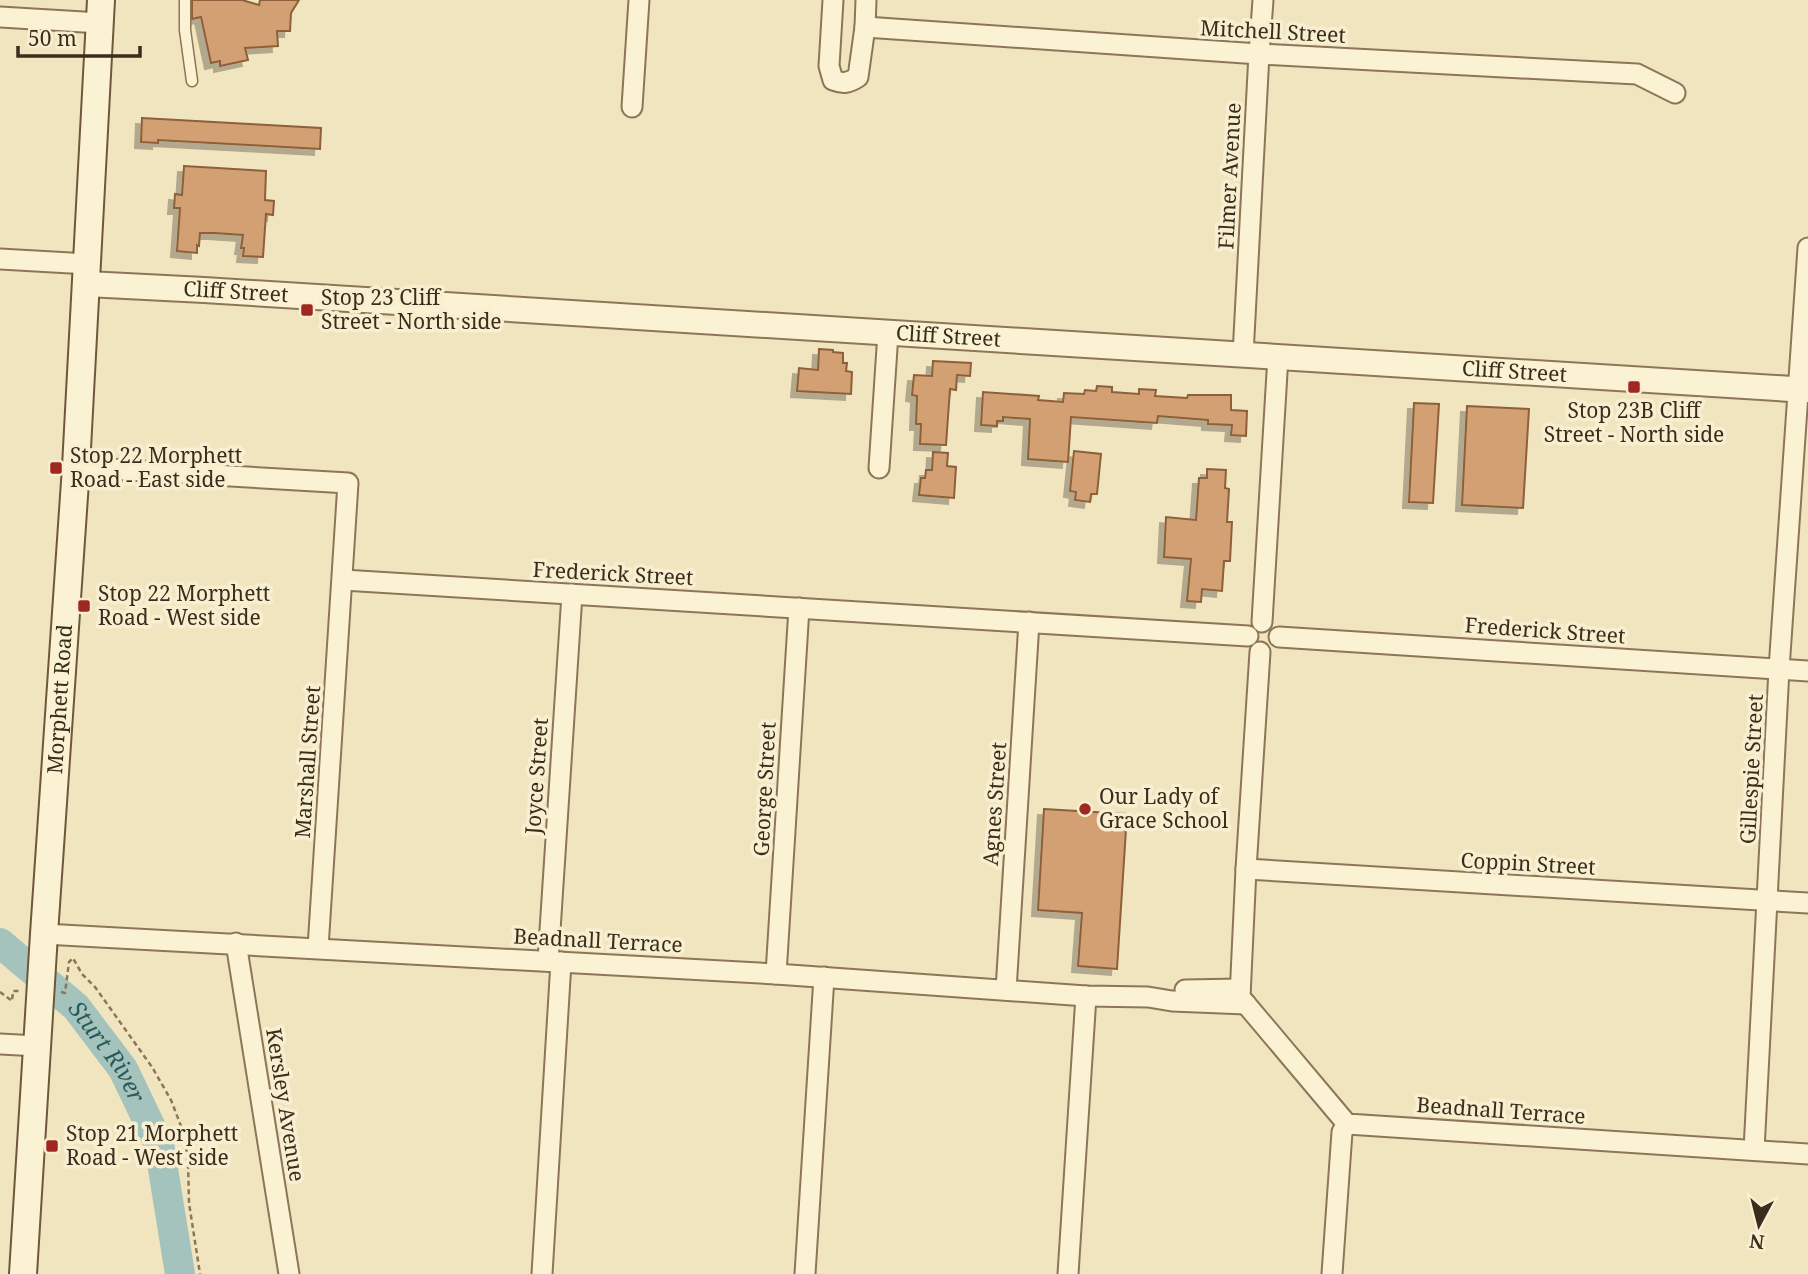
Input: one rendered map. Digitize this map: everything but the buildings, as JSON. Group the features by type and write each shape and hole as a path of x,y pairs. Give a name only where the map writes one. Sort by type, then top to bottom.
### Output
{"main road":[{"name":"Morphett Road","path":"23,1274 76,467 100,12"}],"street":[{"path":"632,107 639,0"},
{"path":"833,0 829,66 833,79 839,82 850,82 858,77 866,0"},
{"name":"Filmer Avenue","path":"1243,355 1263,0"},
{"path":"0,17 100,12"},
{"name":"Mitchell Street","path":"865,27 1259,54 1637,74 1675,93"},
{"name":"Gillespie Street","path":"1754,1150 1779,669 1803,390 1808,248"},
{"path":"0,259 87,274"},
{"name":"Cliff Street","path":"87,274 191,289 1803,390"},
{"path":"879,468 888,333"},
{"path":"1278,356 1256,637 1243,997 1347,1124 1342,1132 1332,1274"},
{"path":"76,467 348,483 343,580"},
{"name":"Frederick Street","path":"343,580 1256,637 1265,652 1275,648 1279,637 1808,671"},
{"name":"Marshall Street","path":"318,948 343,580"},
{"name":"Joyce Street","path":"541,1274 572,594"},
{"name":"George Street","path":"776,974 799,608"},
{"name":"Agnes Street","path":"1006,990 1029,622"},
{"name":"Coppin Street","path":"1246,869 1808,903"},
{"name":"Beadnall Terrace","path":"44,942 236,943 776,974 1086,996 1148,996 1172,1001 1243,997"},
{"name":"Kersley Avenue","path":"236,943 289,1274"},
{"path":"805,1274 824,977"},
{"path":"1068,1274 1086,996"},
{"path":"0,1044 38,1046"},
{"name":"Beadnall Terrace","path":"1347,1124 1808,1154"}],"lane":[{"path":"185,0 192,81"}],"path":[{"path":"63,992 65,993 69,962 73,958 82,974 95,987 152,1067 171,1100 184,1135 189,1203 200,1274"},
{"path":"0,992 12,1001 13,991"}],"waterway":[{"name":"Sturt River","path":"0,943 76,1007 123,1069 159,1144 180,1274"}],"place":[{"name":"Stop 23 Cliff Street - North side","path":"307,310"},
{"name":"Stop 23B Cliff Street - North side","path":"1634,387"},
{"name":"Stop 22 Morphett Road - East side","path":"56,468"},
{"name":"Stop 22 Morphett Road - West side","path":"84,606"},
{"name":"Our Lady of Grace School","path":"1085,809"},
{"name":"Stop 21 Morphett Road - West side","path":"52,1146"}]}
